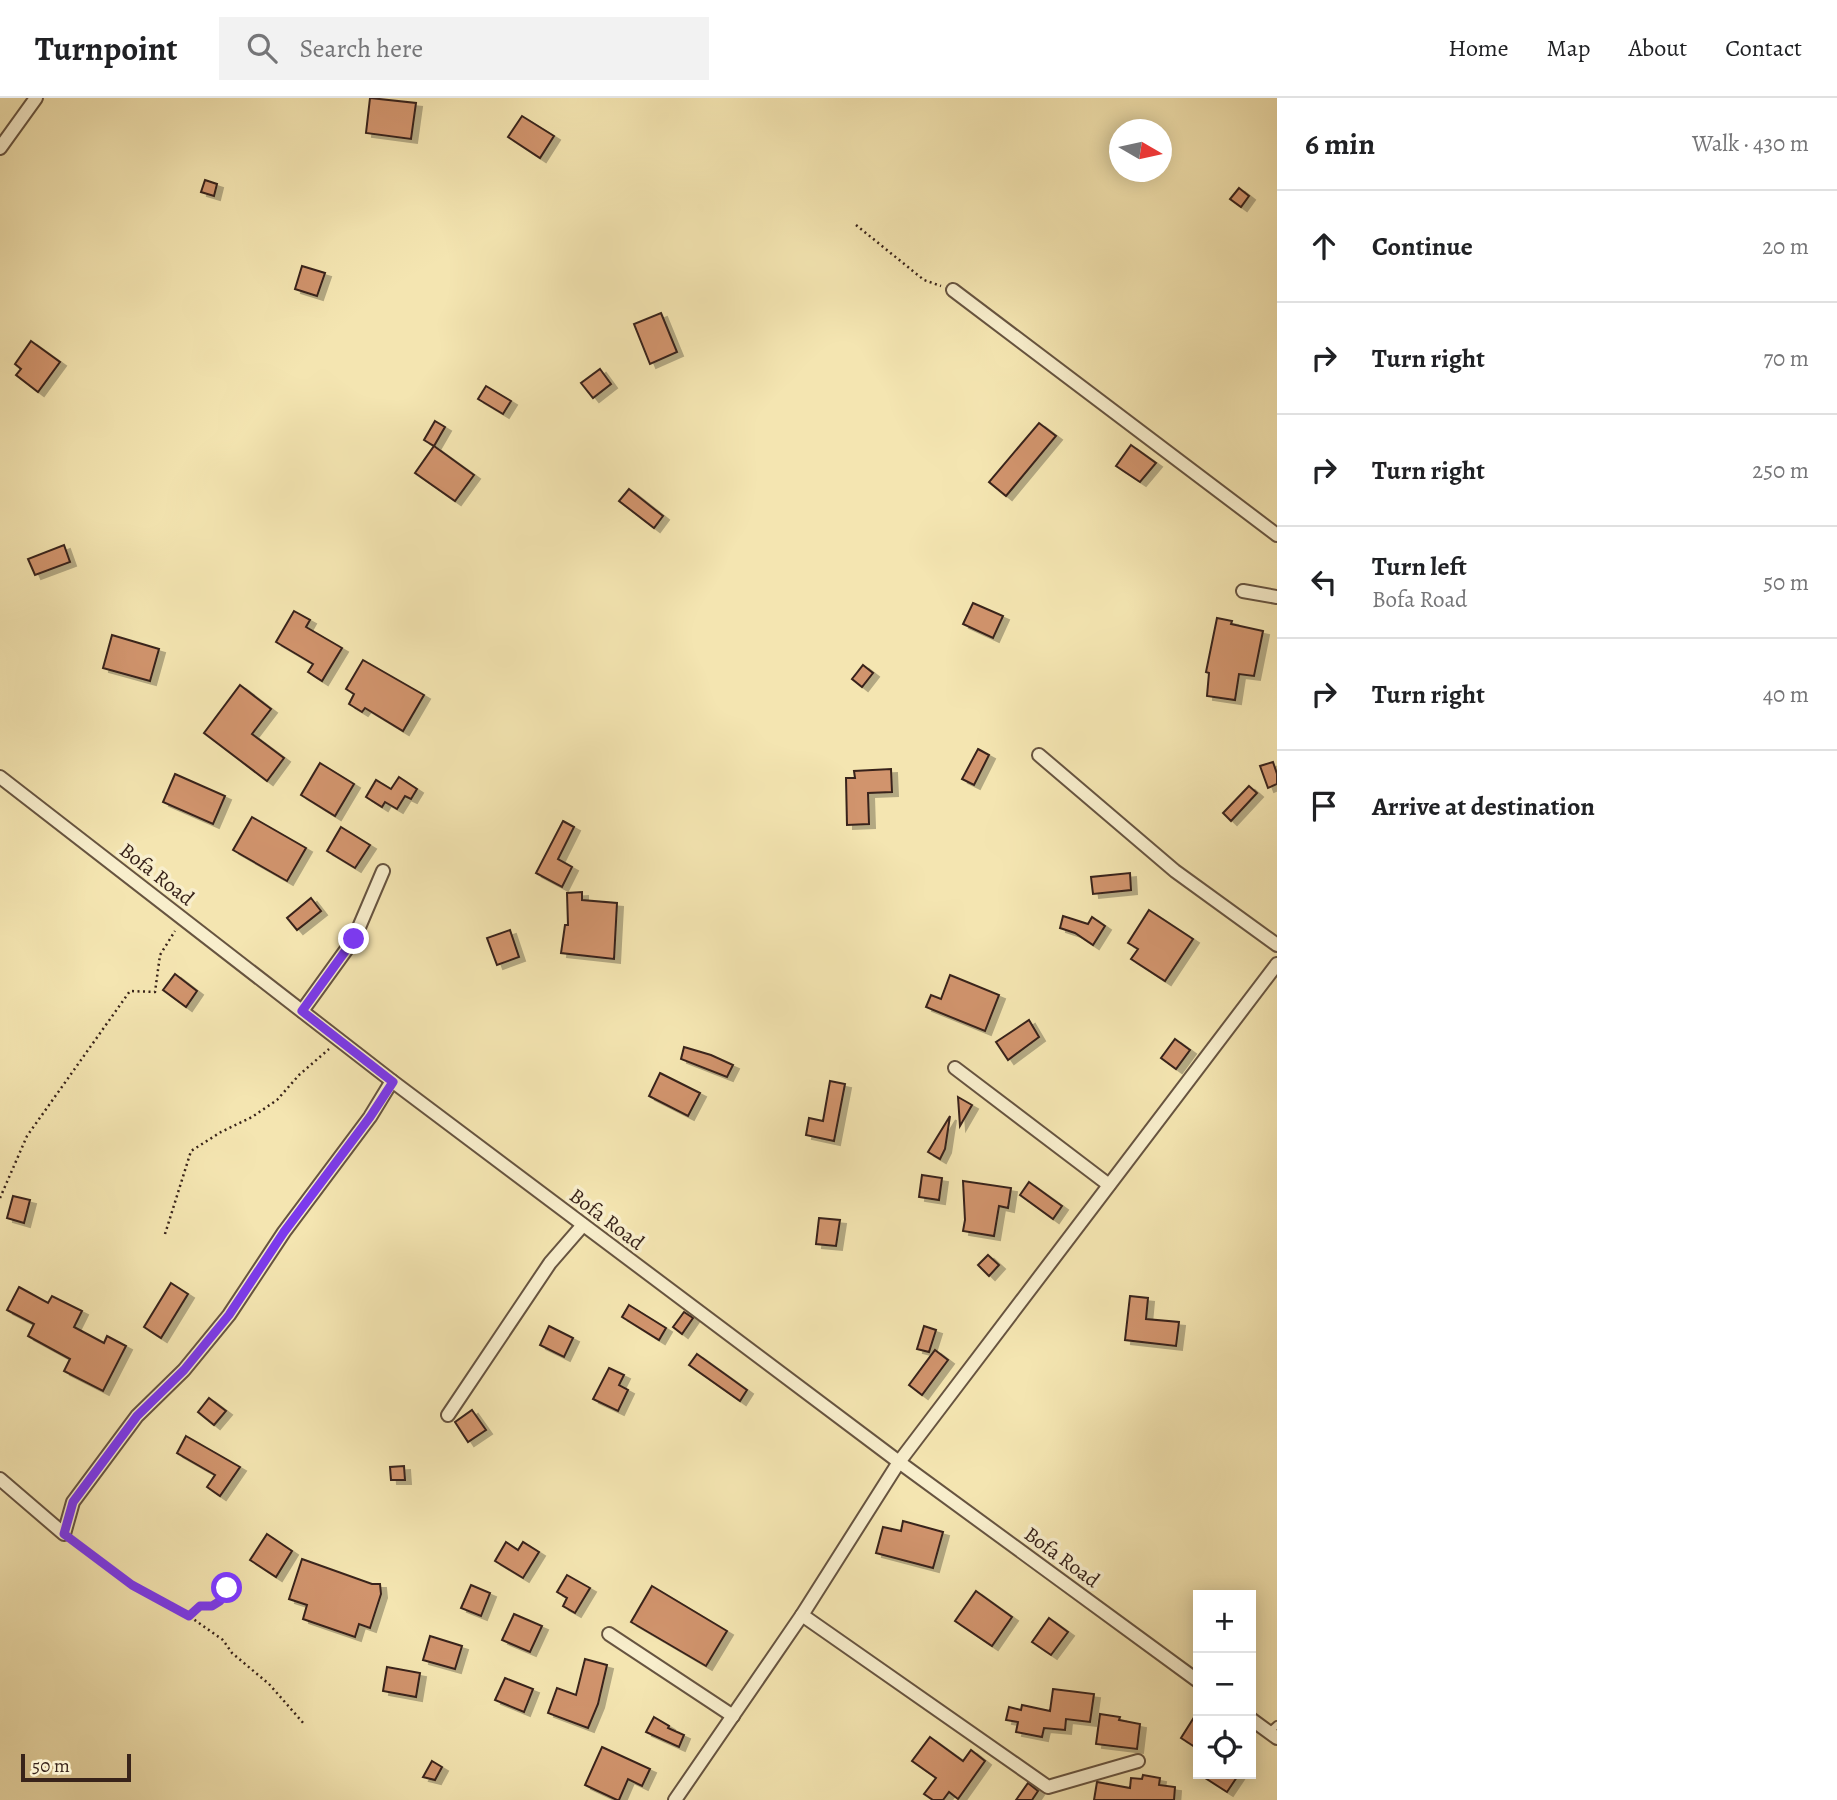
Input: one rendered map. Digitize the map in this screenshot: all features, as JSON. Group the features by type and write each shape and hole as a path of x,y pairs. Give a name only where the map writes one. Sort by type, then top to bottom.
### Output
{"street":[{"path":"0,148 36,98"},
{"path":"953,290 1277,535"},
{"path":"1243,591 1277,597"},
{"path":"1039,755 1175,871 1277,945"},
{"name":"Bofa Road","path":"0,777 393,1082 899,1462 1193,1677"},
{"path":"302,1011 354,939 383,871"},
{"path":"675,1800 802,1615 899,1462 1277,964"},
{"path":"955,1068 1109,1185"},
{"path":"0,1479 64,1534 73,1502 137,1416 184,1370 229,1315 284,1232 393,1082"},
{"path":"448,1415 550,1263 583,1224"},
{"path":"802,1615 1048,1787 1138,1761"},
{"path":"609,1634 733,1716"},
{"path":"1256,1722 1274,1732"}],"path":[{"path":"856,225 924,279 953,290"},
{"path":"0,1198 27,1136 130,991 155,992 160,955 183,919"},
{"path":"166,1234 191,1151 277,1100 299,1075 339,1040"},
{"path":"64,1534 132,1585 189,1616 223,1640 232,1653 269,1684 305,1725"},
{"path":"189,1616 200,1606 212,1606 220,1601 220,1592 227,1588"}],"building":[{"path":"370,98 416,103 411,139 366,133"},
{"path":"522,116 554,136 540,158 508,137"},
{"path":"205,180 217,184 214,196 201,192"},
{"path":"1239,188 1249,196 1241,207 1230,199"},
{"path":"302,266 325,273 317,296 295,289"},
{"path":"661,313 677,352 650,364 634,324"},
{"path":"31,341 60,362 38,392 16,375 21,369 15,364"},
{"path":"600,369 611,384 593,398 581,383"},
{"path":"486,386 511,401 503,414 478,399"},
{"path":"435,421 445,427 434,446 424,440"},
{"path":"1039,423 1056,436 1006,496 989,482"},
{"path":"1131,445 1156,463 1140,482 1116,466"},
{"path":"434,446 474,475 455,501 415,473"},
{"path":"629,489 663,516 654,528 619,501"},
{"path":"64,545 70,562 35,575 28,559"},
{"path":"973,603 1003,616 993,638 963,624"},
{"path":"294,611 310,620 306,627 342,648 322,681 308,672 313,664 276,642"},
{"path":"1217,618 1263,631 1254,676 1239,674 1235,700 1207,696 1209,673 1206,672"},
{"path":"112,635 159,649 150,681 103,668"},
{"path":"363,660 424,695 403,731 365,708 362,712 349,704 354,694 346,689"},
{"path":"863,665 873,673 862,687 852,679"},
{"path":"240,685 271,709 252,734 284,758 267,781 204,733"},
{"path":"978,749 989,755 974,785 962,779"},
{"path":"1273,762 1277,784 1268,788 1260,766"},
{"path":"320,763 354,784 335,816 301,795"},
{"path":"891,769 892,792 868,793 869,824 847,825 846,778 855,778 854,771"},
{"path":"175,774 225,796 213,824 163,802"},
{"path":"399,777 417,789 411,799 405,796 397,809 385,802 382,807 366,797 376,780 391,789"},
{"path":"1249,786 1257,793 1231,821 1223,813"},
{"path":"252,817 306,848 287,881 233,850"},
{"path":"563,821 574,827 558,859 572,867 562,887 536,873"},
{"path":"341,827 370,845 355,868 327,851"},
{"path":"1130,873 1131,890 1093,894 1091,877"},
{"path":"582,892 582,900 617,903 614,959 561,953 565,925 568,925 567,893"},
{"path":"311,898 321,911 297,930 287,918"},
{"path":"1149,910 1193,939 1165,981 1131,959 1138,949 1128,943"},
{"path":"1063,916 1088,924 1092,917 1105,926 1093,945 1075,933 1060,928"},
{"path":"510,930 519,957 497,965 487,938"},
{"path":"175,974 197,991 186,1007 163,990"},
{"path":"950,975 999,995 985,1031 926,1007 931,995 941,999"},
{"path":"1029,1020 1039,1037 1008,1060 996,1042"},
{"path":"1175,1039 1190,1050 1176,1069 1161,1058"},
{"path":"684,1047 733,1065 727,1077 681,1059"},
{"path":"660,1073 700,1093 688,1116 649,1096"},
{"path":"830,1081 845,1084 834,1141 806,1135 809,1118 823,1121"},
{"path":"958,1097 972,1105 960,1126"},
{"path":"950,1116 945,1149 940,1159 928,1152"},
{"path":"922,1175 942,1178 939,1200 919,1197"},
{"path":"963,1181 1011,1188 1008,1208 999,1206 994,1236 963,1231"},
{"path":"1029,1182 1062,1206 1053,1219 1020,1195"},
{"path":"13,1196 30,1200 24,1223 7,1218"},
{"path":"819,1218 840,1220 836,1246 816,1244"},
{"path":"988,1255 999,1265 989,1276 978,1265"},
{"path":"171,1283 188,1294 161,1338 144,1327"},
{"path":"19,1287 48,1303 52,1296 82,1311 74,1327 104,1343 107,1336 126,1346 103,1391 64,1371 70,1359 28,1336 34,1324 7,1310"},
{"path":"1130,1296 1148,1298 1146,1319 1179,1322 1176,1346 1125,1340"},
{"path":"629,1305 666,1328 659,1340 622,1317"},
{"path":"684,1312 693,1318 682,1334 673,1327"},
{"path":"549,1326 573,1338 564,1357 540,1345"},
{"path":"924,1326 936,1330 929,1352 917,1349"},
{"path":"935,1350 948,1360 922,1395 909,1385"},
{"path":"697,1354 747,1390 740,1401 689,1365"},
{"path":"609,1368 624,1375 619,1385 628,1390 618,1411 593,1399"},
{"path":"209,1398 226,1411 214,1425 198,1412"},
{"path":"472,1410 486,1430 468,1442 455,1422"},
{"path":"186,1436 240,1467 220,1496 207,1487 215,1475 177,1453"},
{"path":"404,1466 405,1480 391,1480 390,1467"},
{"path":"903,1521 943,1532 933,1568 876,1553 883,1527 901,1531"},
{"path":"267,1534 292,1551 276,1577 250,1560"},
{"path":"506,1542 518,1550 523,1542 539,1552 523,1578 495,1561"},
{"path":"302,1559 372,1584 380,1584 381,1594 370,1628 359,1624 355,1637 303,1619 307,1605 289,1599"},
{"path":"567,1575 590,1588 575,1613 563,1606 567,1598 557,1592"},
{"path":"471,1585 490,1593 481,1616 461,1608"},
{"path":"652,1586 727,1631 706,1666 631,1622"},
{"path":"976,1591 1012,1617 992,1646 955,1621"},
{"path":"514,1614 542,1626 530,1652 502,1640"},
{"path":"1049,1618 1068,1632 1051,1655 1032,1642"},
{"path":"430,1636 462,1646 455,1669 423,1660"},
{"path":"585,1659 607,1665 598,1704 588,1728 548,1713 557,1688 576,1695"},
{"path":"387,1667 420,1673 416,1697 383,1691"},
{"path":"505,1678 533,1689 524,1712 495,1700"},
{"path":"1053,1689 1094,1694 1090,1722 1066,1719 1065,1730 1044,1728 1042,1737 1016,1732 1018,1722 1006,1720 1009,1707 1021,1710 1022,1705 1050,1711"},
{"path":"1100,1714 1140,1724 1137,1749 1096,1744"},
{"path":"654,1717 669,1726 668,1728 684,1735 679,1747 646,1732"},
{"path":"1193,1719 1193,1746 1181,1738"},
{"path":"930,1737 963,1761 971,1750 985,1761 958,1799 949,1792 943,1800 933,1800 924,1794 936,1778 912,1761"},
{"path":"602,1747 650,1769 642,1786 628,1779 617,1800 585,1785"},
{"path":"432,1761 442,1767 435,1780 423,1777"},
{"path":"1143,1775 1160,1778 1159,1785 1175,1787 1174,1800 1094,1800 1097,1782 1130,1788 1131,1778 1142,1779"},
{"path":"1207,1779 1236,1779 1227,1792"},
{"path":"1028,1783 1038,1791 1032,1800 1016,1800"}],"route":[{"path":"227,1588 220,1592 220,1601 212,1606 200,1606 189,1616 132,1585 64,1534 73,1502 137,1416 184,1370 229,1315 284,1232 393,1082 302,1011 354,939"}]}
